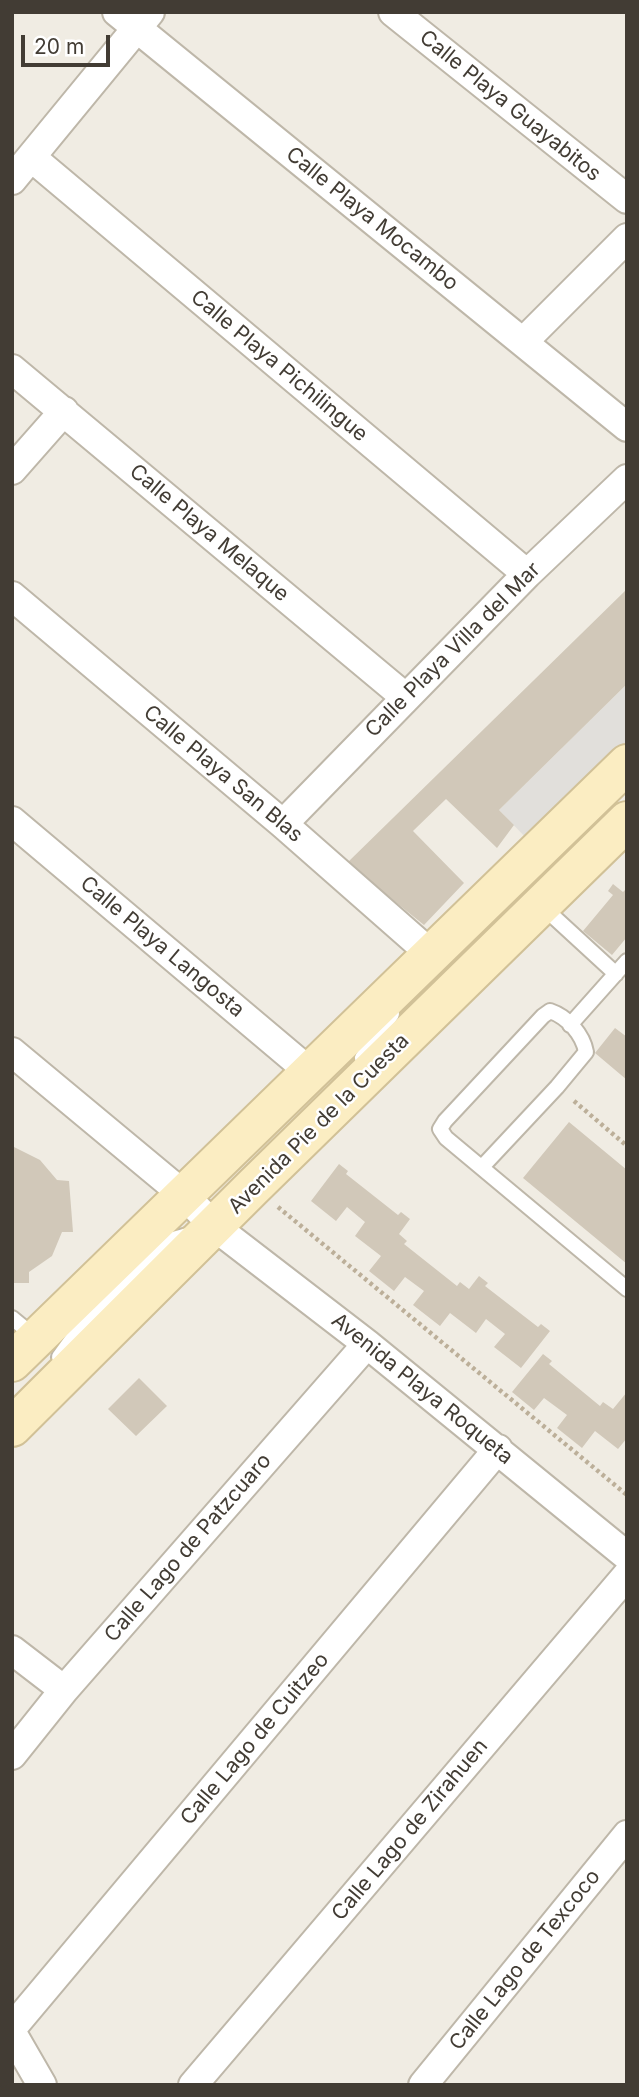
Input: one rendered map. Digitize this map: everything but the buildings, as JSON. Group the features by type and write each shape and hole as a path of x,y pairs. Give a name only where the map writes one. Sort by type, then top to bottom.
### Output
{"main road":[{"name":"Avenida Pie de la Cuesta","path":"21,1340 196,1192 329,1073 432,955 627,764"},
{"name":"Avenida Pie de la Cuesta","path":"12,1427 627,821"}],"street":[{"name":"Calle Playa Guayabitos","path":"393,12 627,199"},
{"path":"12,180 135,17"},
{"name":"Calle Playa Mocambo","path":"135,17 627,427"},
{"name":"Calle Playa Pichilingue","path":"31,157 527,574"},
{"path":"523,342 627,238"},
{"name":"Calle Playa Melaque","path":"12,369 405,697"},
{"path":"12,470 64,411"},
{"name":"Calle Playa Villa del Mar","path":"283,824 527,574 627,479"},
{"name":"Calle Playa San Blas","path":"12,596 283,824 432,955"},
{"name":"Calle Playa Langosta","path":"12,821 329,1073"},
{"path":"12,1052 196,1192"},
{"name":"Avenida Playa Roqueta","path":"196,1192 215,1227 368,1344 627,1556"},
{"name":"Calle Lago de Patzcuaro","path":"12,1755 64,1690 368,1344"},
{"name":"Calle Lago de Cuitzeo","path":"12,2031 498,1449"},
{"name":"Calle Lago de Zirahuen","path":"193,2085 627,1575"},
{"path":"12,1650 64,1690"},
{"name":"Calle Lago de Texcoco","path":"424,2085 627,1835"},
{"path":"12,2031 42,2085"}],"lane":[{"path":"541,905 616,974"},
{"path":"570,1025 627,961"},
{"path":"482,1167 586,1052 584,1038 558,1014 550,1011 440,1129 446,1138 627,1289"},
{"path":"12,1419 78,1331 170,1240 215,1227"}],"path":[{"path":"557,1087 627,1146"},
{"path":"253,1187 627,1495"}],"shaded area":[{"path":"627,684 627,751 530,842 499,810"}]}
